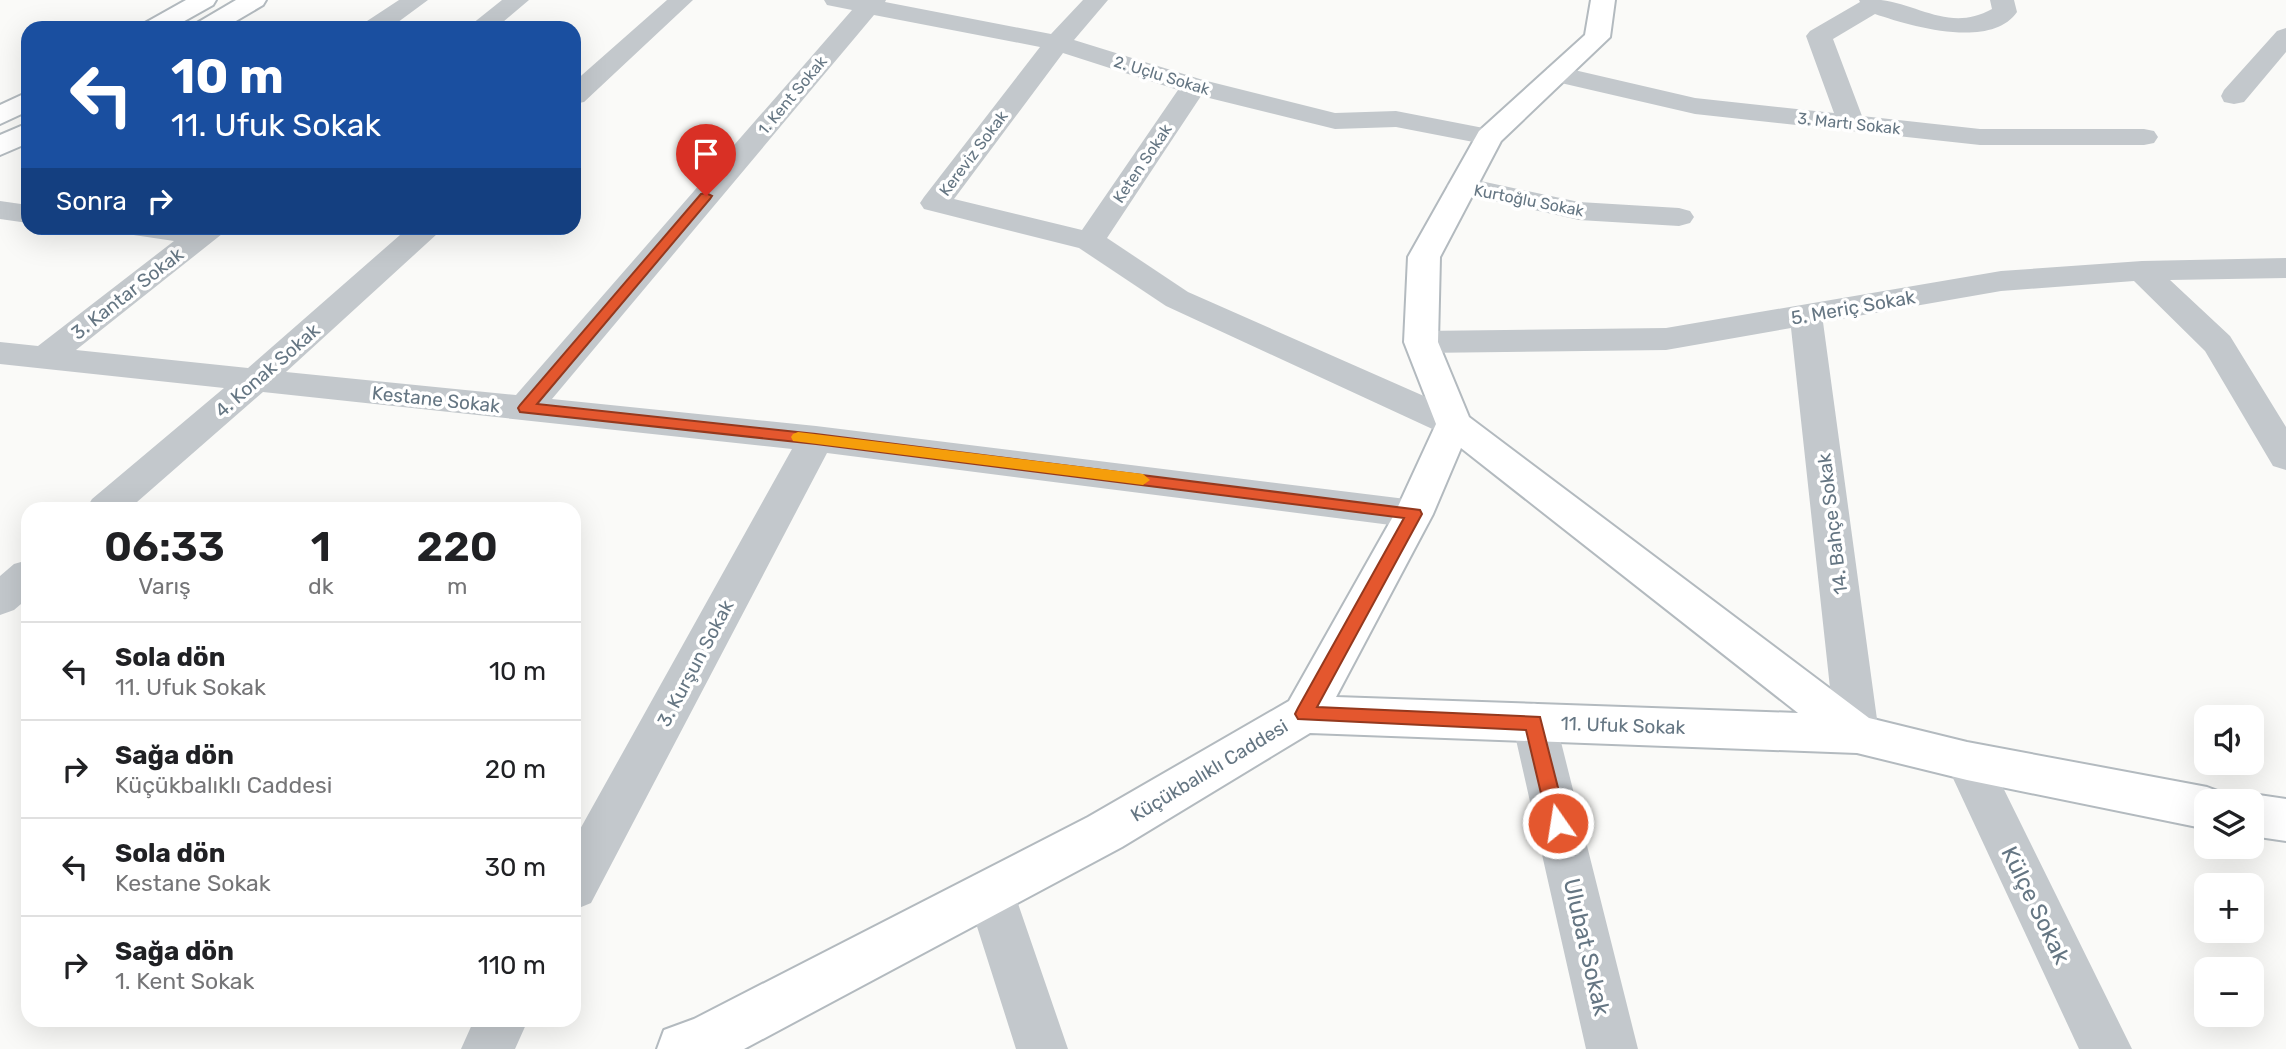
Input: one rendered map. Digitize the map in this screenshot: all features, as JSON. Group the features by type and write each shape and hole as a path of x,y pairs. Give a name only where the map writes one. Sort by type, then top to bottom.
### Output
{"main road":[{"path":"166,21 204,0"},
{"path":"218,21 254,0"},
{"path":"1454,424 1421,342 1424,257 1489,137 1597,37 1603,0"},
{"path":"0,116 21,104"},
{"path":"0,148 21,135"},
{"name":"Küçükbalıklı Caddesi","path":"683,1049 704,1042 1105,832 1304,714 1414,514 1454,424"},
{"name":"11. Ufuk Sokak","path":"1454,424 1857,734"},
{"name":"11. Ufuk Sokak","path":"1304,714 1857,734 1966,761 2194,805"},
{"path":"2264,817 2286,820"}],"street":[{"path":"384,21 416,0"},
{"path":"489,21 517,0"},
{"path":"581,90 681,0"},
{"name":"2. Uçlu Sokak","path":"836,0 871,3 1057,43 1194,86 1335,121 1396,119 1489,137"},
{"path":"1057,43 1096,0"},
{"path":"1851,123 1819,36 1872,2 1942,24 1967,25 1990,23 2005,12 2002,0"},
{"name":"1. Kent Sokak","path":"525,408 871,3"},
{"path":"2234,96 2286,36"},
{"name":"Kereviz Sokak","path":"1057,43 935,203 1090,241"},
{"name":"3. Martı Sokak","path":"1557,74 1695,106 1980,137 2144,137"},
{"name":"Keten Sokak","path":"1090,241 1194,86"},
{"name":"Kurtoğlu Sokak","path":"1462,186 1579,211 1679,217"},
{"path":"0,210 21,213"},
{"name":"3. Kantar Sokak","path":"43,359 201,235"},
{"name":"4. Konak Sokak","path":"113,502 418,235"},
{"path":"1090,241 1177,299 1454,424"},
{"name":"5. Meriç Sokak","path":"1421,342 1666,340 2001,281 2142,271 2286,268"},
{"path":"2142,271 2218,344 2286,457"},
{"name":"14. Bahçe Sokak","path":"1806,315 1857,734"},
{"name":"Kestane Sokak","path":"0,354 816,439 1414,514"},
{"name":"3. Kurşun Sokak","path":"581,874 816,439"},
{"path":"0,599 21,581"},
{"name":"Ulubat Sokak","path":"1534,722 1612,1049"},
{"name":"Külçe Sokak","path":"1966,761 2106,1049"},
{"path":"990,892 1042,1049"},
{"path":"487,1049 498,1027"}],"slow traffic":[{"path":"798,437 1143,480"}],"route":[{"path":"706,196 525,408 816,439 1414,514 1304,714 1534,722 1558,823"}]}
